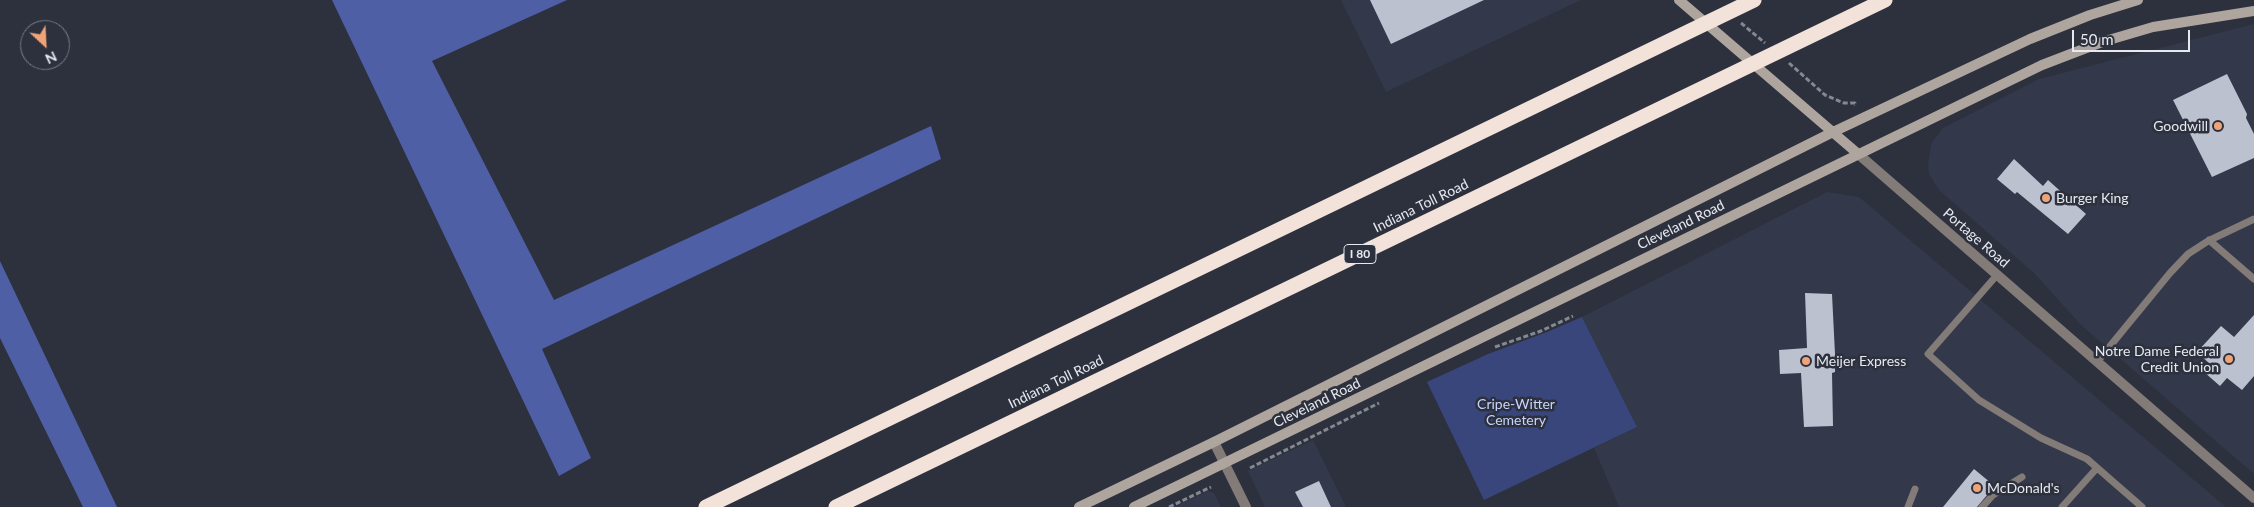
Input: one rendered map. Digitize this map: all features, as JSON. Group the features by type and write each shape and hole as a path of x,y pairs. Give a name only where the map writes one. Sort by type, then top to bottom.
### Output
{"highway":[{"path":"706,507 1754,0"},
{"name":"Indiana Toll Road","path":"836,507 1885,0"}],"main road":[{"name":"Portage Road","path":"1679,0 1858,153"},
{"name":"Cleveland Road","path":"1078,507 1214,442 1833,132 2030,39 2090,15 2138,0"},
{"name":"Cleveland Road","path":"1134,507 2042,65 2102,42 2152,27 2254,11"}],"street":[{"name":"Portage Road","path":"1858,153 2254,498"},
{"path":"1214,442 1246,507"}],"lane":[{"path":"2097,362 2170,273 2188,254 2209,240 2254,219"},
{"path":"2209,240 2254,279"},
{"path":"1997,274 1928,354 1979,400 2041,438 2087,459 2142,507"},
{"path":"2065,506 2097,468"},
{"path":"1982,507 1993,495 2022,477"},
{"path":"1908,507 1915,489"}],"path":[{"path":"1825,95 1844,104 1855,103 1854,106"},
{"path":"1489,349 1573,316"},
{"path":"1250,468 1386,400"},
{"path":"1169,507 1210,487"}],"shaded area":[{"path":"332,0 567,0 432,61 554,300 931,126 941,159 542,349 591,458 559,476"},
{"path":"1341,0 1581,0 1386,92"},
{"path":"2254,24 2254,474 2081,325 2035,274 1939,190 1929,174 1928,165 1931,144 1943,128 2039,79"},
{"path":"1827,192 1859,197 2226,507 1619,507 1594,448 1637,427 1582,317"},
{"path":"0,261 117,507 83,507 0,338"},
{"path":"1313,440 1346,507 1265,507 1248,471"},
{"path":"1208,491 1214,493 1221,507 1174,507"}],"green space":[{"name":"Cripe-Witter Cemetery","path":"1582,317 1637,427 1484,500 1427,382 1488,354"}],"building":[{"path":"1370,0 1484,0 1391,44"},
{"name":"Goodwill","path":"2227,74 2247,114 2246,118 2254,134 2254,158 2212,177 2173,100"},
{"name":"Burger King","path":"2014,159 2043,186 2048,180 2086,214 2068,234 2017,192 2015,194 1997,179"},
{"path":"1805,293 1832,294 1835,354 1835,372 1832,373 1833,426 1804,427 1801,373 1780,374 1779,350 1807,348"},
{"name":"Notre Dame Federal Credit Union","path":"2254,315 2254,376 2242,390 2227,378 2220,386 2204,372 2210,364 2197,352 2221,326 2234,337"},
{"name":"McDonald's","path":"1974,469 1991,483 1989,486 1993,488 1977,507 1943,507"},
{"path":"1319,481 1331,507 1303,507 1295,492"}],"place":[{"name":"Goodwill","path":"2218,126"},
{"name":"Burger King","path":"2046,198"},
{"name":"Notre Dame Federal Credit Union","path":"2229,359"},
{"name":"Meijer Express","path":"1806,361"},
{"name":"McDonald's","path":"1977,488"}]}
